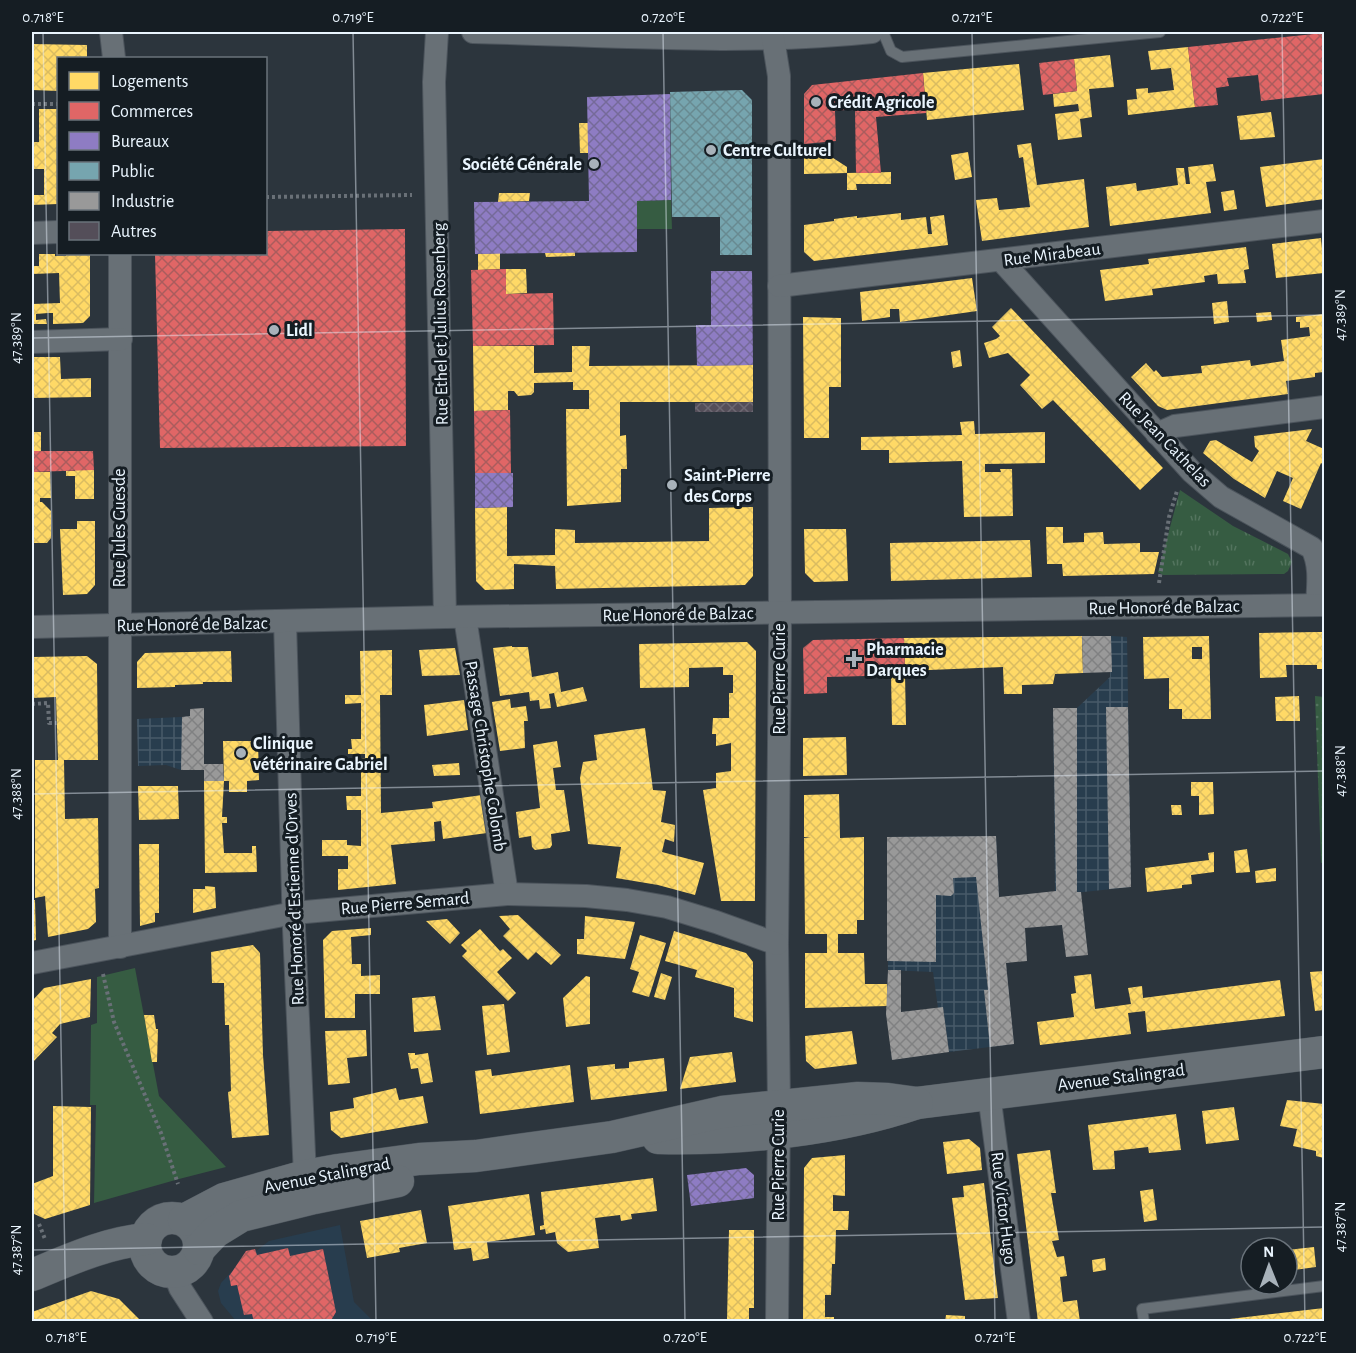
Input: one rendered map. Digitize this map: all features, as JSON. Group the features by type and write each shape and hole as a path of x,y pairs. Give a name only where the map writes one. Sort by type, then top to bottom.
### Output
{"street":[{"path":"111,32 114,57"},
{"name":"Rue Ethel et Julius Rosenberg","path":"437,32 434,82 437,194 455,617"},
{"path":"473,32 837,35 872,32"},
{"name":"Rue Pierre Curie","path":"771,34 779,76 777,1322"},
{"name":"Rue Mirabeau","path":"779,286 1324,221"},
{"path":"32,233 57,232"},
{"name":"Rue Jules Guesde","path":"109,948 119,626 120,255"},
{"name":"Rue Jean Cathelas","path":"1000,260 1192,472 1221,497 1318,547 1316,557 1321,605"},
{"path":"32,342 121,339"},
{"path":"1157,434 1175,426 1324,407"},
{"name":"Rue Honoré de Balzac","path":"32,627 455,617 1321,605"},
{"name":"Passage Christophe Colomb","path":"455,617 507,894"},
{"name":"Rue Honoré d'Estienne d'Orves","path":"285,622 305,1176"},
{"name":"Rue Pierre Semard","path":"36,966 109,948 294,913 507,894 586,896 667,907 777,944"},
{"name":"Avenue Stalingrad","path":"184,1220 224,1199 305,1176 376,1164 476,1156 612,1137 694,1139 779,1118 857,1121 917,1103 1324,1052"},
{"name":"Rue Victor Hugo","path":"989,1094 1019,1322"},
{"name":"Avenue Stalingrad","path":"199,1249 215,1232 242,1216 314,1198 404,1180 476,1156"},
{"path":"39,1267 98,1249 156,1256 191,1265 198,1255 198,1235 195,1229 184,1220 170,1217 152,1227 156,1256 202,1322"}],"lane":[{"path":"883,32 891,51 902,57 1160,32"},
{"path":"1144,1322 1142,1309 1324,1286"}],"path":[{"path":"32,104 57,104"},
{"path":"267,197 437,194"},
{"path":"1156,607 1169,517 1178,487 1192,472"},
{"path":"32,704 48,703 49,723 57,723"},
{"path":"109,948 114,1022 161,1133 178,1184"}],"shaded area":[{"path":"1111,636 1127,637 1131,887 1055,895 1053,708 1077,708 1110,677"},
{"path":"203,716 204,770 181,770 166,765 138,766 137,719"},
{"path":"996,836 999,897 1014,1044 949,1052 943,1008 938,1008 933,972 888,970 887,837"},
{"path":"340,1225 354,1302 373,1321 236,1321 221,1303 218,1291 221,1283 246,1251 255,1249 256,1251 269,1241"}],"green space":[{"path":"671,200 672,229 637,229 637,201"},
{"path":"1180,490 1233,526 1288,554 1292,562 1288,571 1284,574 1163,575 1158,572"},
{"path":"1315,696 1324,697 1324,862 1321,863"},
{"path":"135,968 159,1096 226,1167 94,1203 96,1105 90,1105 91,1025 97,1023 97,977"}],"building: Logements":[{"path":"32,44 87,45 87,57 57,57 57,91 32,90"},
{"path":"1188,47 1195,107 1128,115 1127,100 1137,99 1136,89 1148,88 1148,93 1174,90 1171,68 1151,70 1148,51"},
{"path":"1110,55 1114,87 1089,89 1092,117 1080,119 1082,137 1058,140 1055,114 1079,111 1078,104 1054,107 1053,94 1077,91 1074,59"},
{"path":"1019,64 1024,110 927,120 923,73"},
{"path":"39,109 57,109 57,204 32,205 32,195 44,195 44,169 32,169 32,142 39,142"},
{"path":"1271,112 1275,137 1240,140 1237,116"},
{"path":"579,123 588,123 588,153 580,153"},
{"path":"1031,143 1037,185 1084,179 1089,227 982,241 976,200 997,198 999,210 1030,207 1023,157 1019,158 1017,145"},
{"path":"968,152 972,177 955,180 951,155"},
{"path":"804,156 830,156 847,167 847,173 804,174"},
{"path":"1324,159 1324,199 1266,207 1260,167"},
{"path":"1213,164 1216,181 1206,182 1211,213 1110,226 1106,187 1136,183 1137,191 1178,185 1176,168 1184,168 1186,184 1190,184 1188,167"},
{"path":"891,172 891,184 856,184 857,190 847,190 847,173"},
{"path":"1234,190 1237,209 1224,211 1221,192"},
{"path":"499,193 530,193 529,201 498,202"},
{"path":"901,213 901,220 926,217 928,234 932,234 930,217 944,215 948,245 814,261 804,252 804,225 857,216 857,218"},
{"path":"1321,238 1324,273 1276,278 1272,244"},
{"path":"1246,247 1249,269 1244,270 1246,283 1218,284 1217,274 1204,276 1205,282 1152,289 1153,295 1105,301 1100,270 1149,264 1148,259"},
{"path":"575,252 575,256 546,257 545,253"},
{"path":"500,253 500,269 478,270 478,254"},
{"path":"39,254 90,255 90,316 83,323 53,324 53,313 48,313 36,314 36,320 46,319 47,324 32,324 32,304 60,303 59,273 32,274 32,266 39,266"},
{"path":"506,269 526,269 527,293 506,294"},
{"path":"972,278 977,311 900,322 899,309 890,309 890,317 862,321 860,292"},
{"path":"1227,301 1229,322 1214,324 1212,303"},
{"path":"1011,308 1163,468 1140,490 1053,400 1042,409 1020,385 1030,375 1008,353 989,358 984,343 1000,336 992,327"},
{"path":"1271,312 1272,320 1257,322 1256,313"},
{"path":"1324,314 1324,372 1315,373 1315,377 1286,381 1288,394 1167,410 1158,406 1131,377 1146,363 1162,377 1202,373 1201,366 1250,360 1251,366 1284,361 1281,340 1310,336 1309,327 1300,328 1300,322 1296,322 1296,317"},
{"path":"803,317 841,318 841,387 829,387 829,438 804,438"},
{"path":"473,346 534,346 534,373 572,372 572,346 590,346 589,366 753,365 753,402 620,402 620,436 626,435 627,469 621,469 621,502 567,506 566,409 589,409 589,390 573,390 573,382 534,383 534,392 531,395 518,396 514,391 508,391 508,410 474,411"},
{"path":"960,350 962,366 953,368 951,352"},
{"path":"32,357 60,357 61,379 91,378 91,397 32,398"},
{"path":"974,421 975,434 1045,432 1045,463 985,464 985,472 1012,469 1013,516 964,517 962,461 889,463 889,450 861,450 861,437 962,435 960,422"},
{"path":"1312,429 1306,441 1324,449 1324,465 1321,463 1301,509 1283,501 1293,478 1277,471 1265,498 1234,479 1203,453 1210,441 1216,440 1252,462 1259,451 1255,447 1254,436"},
{"path":"32,432 41,432 41,451 32,451"},
{"path":"75,469 94,470 94,499 75,499 75,476 66,476 66,471 75,471"},
{"path":"32,472 50,472 51,498 40,498 40,502 51,511 51,538 47,543 32,543"},
{"path":"507,507 507,556 555,555 555,529 575,530 575,543 709,541 709,508 753,507 753,576 745,585 556,589 555,566 514,564 514,589 485,590 476,581 475,508"},
{"path":"77,521 95,521 95,585 87,594 63,595 60,529 77,529"},
{"path":"1046,527 1063,527 1063,543 1084,542 1084,533 1103,532 1104,544 1140,543 1140,552 1159,552 1154,574 1063,576 1062,564 1047,564"},
{"path":"804,529 846,529 848,581 814,582 805,573"},
{"path":"1030,540 1032,577 891,581 890,543"},
{"path":"1324,632 1324,669 1317,669 1317,665 1286,665 1287,677 1260,678 1259,633"},
{"path":"1082,636 1083,673 1055,674 1053,684 1022,685 1022,694 1004,694 1003,667 905,671 904,638"},
{"path":"1209,636 1211,719 1182,719 1182,709 1169,709 1169,678 1144,679 1143,637","holes":["1192,647 1202,647 1202,659 1192,659"]},
{"path":"747,642 756,651 755,901 721,901 703,790 716,788 716,773 731,771 731,743 716,746 716,734 712,734 713,718 729,718 729,693 733,693 733,675 723,675 723,667 689,668 689,687 640,688 639,644"},
{"path":"528,647 532,677 558,672 561,692 583,687 587,701 557,707 554,693 549,694 551,708 540,709 539,700 530,701 529,692 500,696 493,648"},
{"path":"455,648 460,675 422,676 419,650"},
{"path":"392,650 392,695 380,695 381,813 433,808 432,802 482,795 487,833 443,839 441,821 434,822 435,841 391,845 396,884 338,890 338,869 348,869 348,856 322,856 322,840 347,840 347,845 361,846 361,810 347,810 346,796 361,796 361,759 365,758 365,754 348,754 348,749 352,749 351,739 361,739 361,703 345,704 345,695 361,695 360,651"},
{"path":"231,651 232,682 203,682 203,684 175,685 175,687 137,688 137,662 145,653"},
{"path":"87,656 97,664 98,760 64,760 65,819 98,818 99,888 95,889 96,922 88,929 48,937 45,896 35,898 35,760 58,760 56,697 32,698 32,657"},
{"path":"891,675 905,675 906,725 892,725"},
{"path":"1299,696 1300,721 1276,721 1275,697"},
{"path":"510,699 511,708 526,706 528,721 524,721 525,748 500,751 492,702"},
{"path":"464,700 468,730 427,736 424,705"},
{"path":"645,728 653,790 666,791 661,822 675,825 674,842 665,839 662,852 704,863 695,895 658,885 616,878 621,847 588,844 580,778 583,762 597,760 594,735"},
{"path":"846,737 847,775 803,776 803,738"},
{"name":"Clinique vétérinaire Gabriel","path":"223,741 258,741 259,780 247,781 247,792 229,792 229,781 224,781"},
{"path":"557,741 561,767 553,768 556,790 564,790 570,831 551,834 550,848 535,850 532,847 531,836 519,838 516,812 540,808 533,745"},
{"path":"459,763 460,775 434,776 432,765"},
{"path":"204,781 224,781 222,817 227,817 227,823 222,823 224,853 252,853 252,846 256,846 257,872 205,873"},
{"path":"1191,782 1213,782 1214,814 1199,815 1199,796 1191,796"},
{"path":"138,786 178,786 179,819 139,820"},
{"path":"839,794 840,838 864,837 864,920 857,920 857,934 838,934 838,953 864,953 865,984 887,984 887,1006 805,1008 805,953 827,953 827,934 805,934 804,838 811,838 804,837 804,795"},
{"path":"1171,805 1181,805 1182,815 1172,815"},
{"path":"139,844 159,844 159,913 155,913 155,922 140,926"},
{"path":"1247,849 1250,872 1236,873 1234,851"},
{"path":"1214,852 1214,872 1191,875 1192,884 1182,885 1182,888 1147,892 1145,868 1209,860 1208,853"},
{"path":"1276,868 1276,881 1256,883 1255,871"},
{"path":"205,886 215,887 216,908 193,913 193,889 205,889"},
{"path":"32,900 35,900 36,940 32,941"},
{"path":"518,915 561,955 551,965 536,952 528,960 503,936 510,929 499,916"},
{"path":"585,916 635,922 625,959 577,954 577,939 584,939"},
{"path":"447,919 460,933 450,944 426,921"},
{"path":"371,928 371,935 351,937 352,964 361,964 361,976 380,975 380,994 355,994 355,1018 325,1018 323,940 332,931"},
{"path":"480,929 500,951 503,949 512,958 497,972 516,993 508,1001 462,956 467,951 461,945"},
{"path":"674,931 746,953 753,962 753,1022 734,1017 734,988 695,977 697,970 665,961"},
{"path":"640,935 666,943 649,997 632,992 639,972 630,969"},
{"path":"253,945 260,953 263,1055 269,1135 232,1138 228,1092 231,1091 229,1025 225,1025 224,983 212,983 211,952"},
{"path":"1324,971 1324,1010 1315,1011 1310,972"},
{"path":"661,973 672,977 665,1000 654,997"},
{"path":"1091,974 1095,1009 1131,1004 1128,988 1142,986 1143,998 1280,980 1285,1016 1147,1032 1145,1011 1128,1013 1131,1034 1040,1045 1037,1022 1074,1017 1071,994 1076,993 1074,976"},
{"path":"586,976 590,977 590,1024 566,1027 563,998"},
{"path":"91,979 90,1017 60,1024 52,1033 57,1037 32,1063 32,1001 44,988"},
{"path":"435,996 441,1030 414,1032 412,998"},
{"path":"504,1004 510,1052 487,1055 482,1006"},
{"path":"144,1015 154,1015 156,1029 158,1029 157,1062 152,1062"},
{"path":"366,1030 367,1056 347,1058 350,1083 328,1085 325,1031"},
{"path":"852,1031 857,1064 815,1069 806,1061 805,1036"},
{"path":"732,1052 736,1082 680,1089 690,1057"},
{"path":"408,1053 415,1053 415,1055 428,1053 433,1082 421,1084 418,1068 411,1069"},
{"path":"664,1058 667,1091 591,1100 587,1067 615,1064 615,1069 629,1068 629,1062"},
{"path":"570,1065 574,1102 480,1114 475,1071 491,1069 492,1076"},
{"path":"396,1088 399,1100 423,1096 428,1123 341,1138 331,1130 330,1112 354,1108 353,1098"},
{"path":"1287,1100 1324,1104 1324,1158 1316,1156 1316,1151 1293,1146 1297,1129 1280,1126"},
{"path":"53,1106 91,1107 90,1205 45,1219 32,1213 32,1184 53,1176"},
{"path":"1234,1107 1239,1140 1206,1144 1202,1111"},
{"path":"1176,1114 1181,1150 1149,1153 1148,1147 1114,1151 1115,1169 1093,1170 1088,1125"},
{"path":"969,1139 980,1148 982,1170 947,1174 943,1142"},
{"path":"1050,1150 1056,1193 1051,1193 1059,1240 1052,1241 1057,1257 1064,1256 1067,1276 1060,1277 1063,1302 1077,1300 1080,1322 1038,1322 1017,1154"},
{"path":"845,1155 845,1196 833,1195 833,1211 849,1211 848,1230 836,1230 831,1295 825,1295 825,1317 834,1317 834,1322 803,1322 804,1168 812,1158"},
{"path":"653,1178 657,1211 631,1214 632,1219 621,1221 620,1215 595,1218 599,1248 568,1252 557,1243 555,1232 546,1234 545,1229 540,1230 540,1226 544,1225 541,1192"},
{"path":"984,1183 998,1298 965,1300 952,1198 964,1197 963,1186"},
{"path":"1153,1189 1157,1220 1144,1222 1140,1191"},
{"path":"529,1194 535,1235 487,1242 489,1258 473,1261 471,1248 454,1250 448,1206"},
{"path":"421,1210 427,1243 399,1248 400,1252 367,1258 360,1221"},
{"path":"729,1230 754,1230 754,1308 749,1308 749,1320 727,1320"},
{"path":"1314,1247 1316,1267 1299,1269 1299,1249"},
{"path":"1105,1258 1106,1270 1093,1272 1092,1260"},
{"path":"91,1291 119,1299 142,1322 32,1322 32,1312"},
{"path":"1324,1308 1324,1322 1221,1322 1221,1320"},
{"path":"946,1315 965,1316 965,1322 945,1322"}],"building: Commerces":[{"path":"1324,33 1324,94 1261,101 1258,75 1227,78 1229,86 1216,88 1218,105 1195,107 1188,47"},
{"path":"1074,59 1077,91 1043,95 1039,63"},
{"path":"923,73 926,113 876,117 881,173 856,173 855,109 835,111 836,141 804,144 804,94 812,85"},
{"name":"Lidl","path":"405,229 406,446 160,448 155,255 267,255 267,231"},
{"path":"506,269 506,294 553,293 554,345 473,346 471,270"},
{"path":"510,410 511,473 475,473 474,411"},
{"path":"32,451 93,451 94,470 32,472"},
{"name":"Pharmacie Darques","path":"904,638 905,675 827,677 827,693 804,694 803,648 813,640"},
{"path":"288,1248 290,1256 323,1249 336,1312 330,1322 254,1322 252,1314 244,1315 237,1285 231,1286 229,1276 246,1251 255,1249 257,1255"}],"building: Bureaux":[{"path":"670,94 671,200 637,201 637,252 475,254 474,202 589,201 587,97"},
{"path":"711,271 752,271 753,365 697,366 696,325 711,325"},
{"path":"475,473 513,473 513,507 475,508"},
{"path":"746,1168 754,1175 754,1198 691,1206 687,1175"}],"building: Public":[{"name":"Centre Culturel","path":"742,90 752,100 752,255 720,255 720,217 672,217 670,92"}],"building: Industrie":[{"path":"1082,636 1111,636 1112,672 1083,673"},
{"path":"1106,707 1128,707 1131,887 1109,889"},
{"path":"204,708 204,764 223,764 224,781 204,781 204,770 181,770 182,717 190,716 190,709"},
{"path":"1053,708 1077,708 1077,892 1081,892 1088,955 1066,957 1062,925 1025,928 1027,961 1006,963 1014,1044 990,1047 984,990 988,990 976,877 953,878 954,893 951,896 936,895 936,962 887,961 887,837 996,836 999,897 1056,891"},
{"path":"888,970 901,970 901,1012 943,1007 949,1052 892,1060 886,1014"}],"building: Autres":[{"path":"753,402 753,412 695,412 695,403"}],"place":[{"name":"Crédit Agricole","path":"816,102"},
{"name":"Centre Culturel","path":"711,150"},
{"name":"Société Générale","path":"594,164"},
{"name":"Lidl","path":"274,330"},
{"name":"Saint-Pierre des Corps","path":"672,485"},
{"name":"Pharmacie Darques","path":"854,659"},
{"name":"Clinique vétérinaire Gabriel","path":"241,753"}]}
